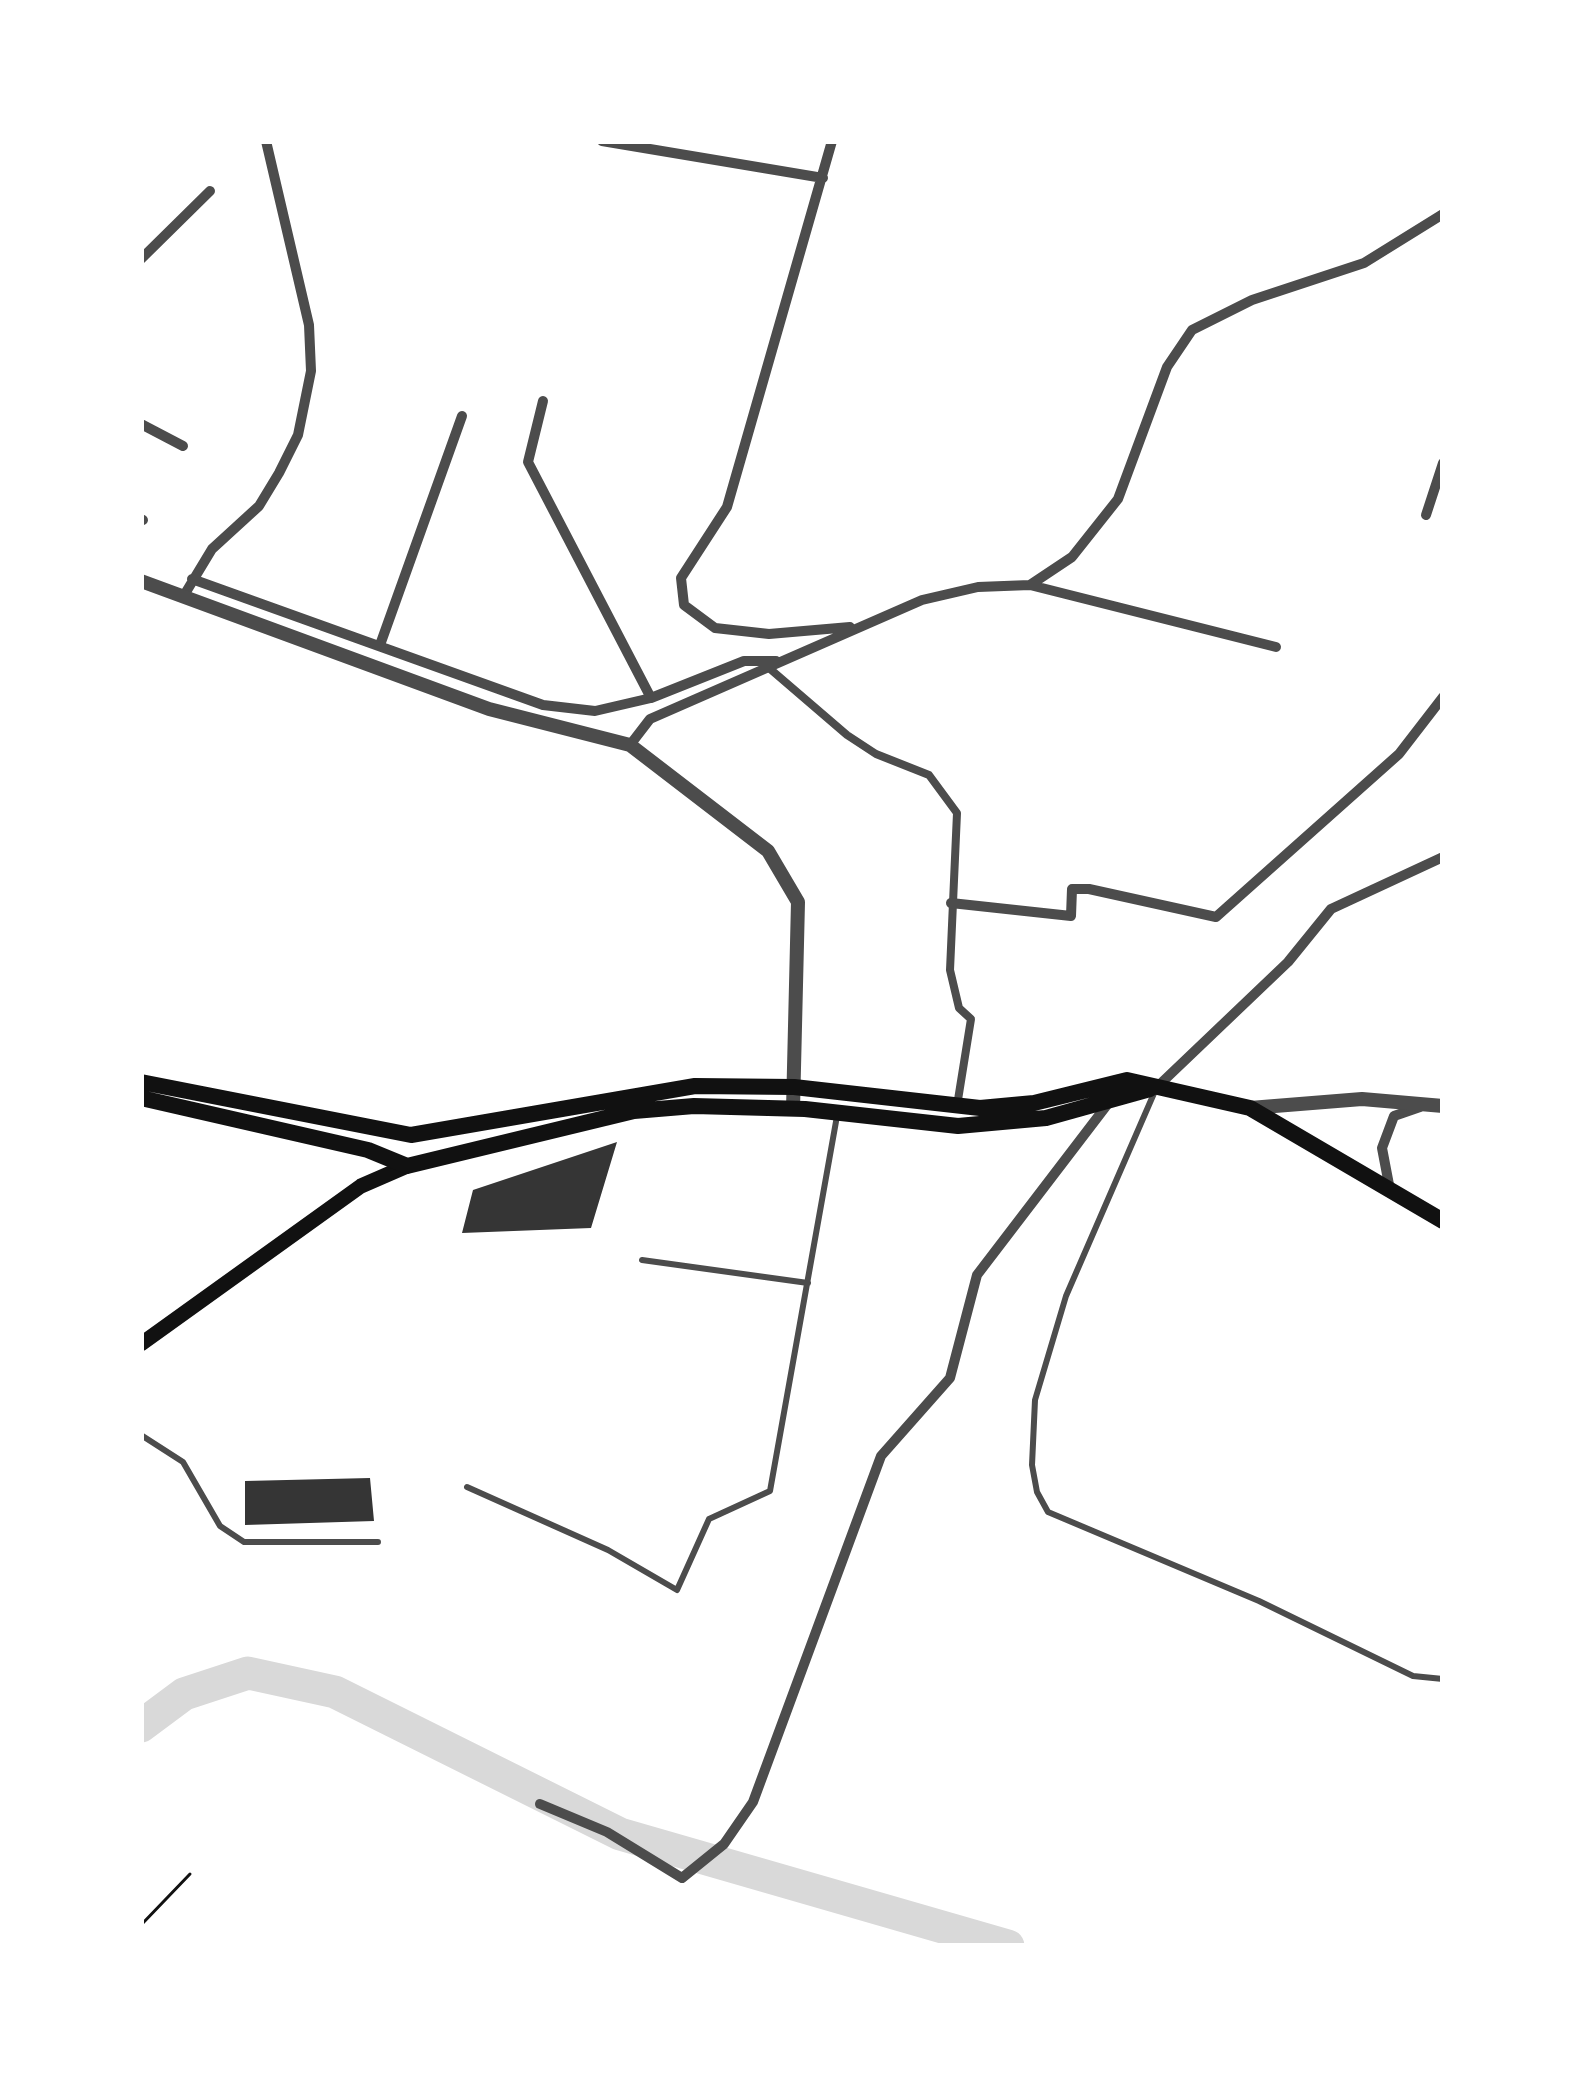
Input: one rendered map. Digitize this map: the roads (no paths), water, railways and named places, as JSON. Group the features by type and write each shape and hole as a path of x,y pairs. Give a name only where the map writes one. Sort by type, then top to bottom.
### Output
{"main road":[{"path":"141,1344 361,1186 407,1166 695,1087 794,1087 957,1107 1034,1102 1127,1080 1250,1108 1443,1221"},
{"path":"141,1082 268,1111 411,1135"},
{"path":"368,1150 411,1135 610,1108 793,1109 958,1126 1046,1118 1157,1088"},
{"path":"141,1098 368,1150 407,1166"}],"street":[{"path":"183,597 232,528 259,506 279,473 298,435 310,371 309,326 266,141"},
{"path":"602,141 823,178"},
{"path":"832,141 727,507 681,578 684,605 715,628 770,634 859,627"},
{"path":"141,259 210,191"},
{"path":"1030,585 1072,557 1118,499 1166,367 1192,329 1252,300 1364,263 1443,214"},
{"path":"543,401 528,462 651,698"},
{"path":"380,645 462,416"},
{"path":"141,424 183,446"},
{"path":"1426,515 1443,463"},
{"path":"192,579 543,705 595,711 651,698 744,661 774,665 847,735 877,754 929,775 957,813 950,970 959,1008 971,1019 957,1107"},
{"path":"141,581 488,709 630,745 768,851 798,902 793,1109"},
{"path":"630,745 650,719 922,600 978,587 1030,585 1276,647"},
{"path":"951,903 1071,916 1072,889 1089,889 1216,917 1399,754 1443,697"},
{"path":"1157,1088 1288,962 1331,909 1443,856"},
{"path":"1250,1108 1362,1099 1436,1105"},
{"path":"540,1804 608,1832 682,1878 724,1844 753,1802 881,1456 950,1378 977,1275 1112,1100"},
{"path":"1390,1190 1382,1148 1394,1116 1436,1105"}],"lane":[{"path":"1157,1088 1066,1296 1035,1400 1036,1492 1048,1512 1259,1600 1413,1676 1443,1679"},
{"path":"467,1487 608,1550 677,1589 709,1519 770,1491 838,1113"},
{"path":"642,1259 808,1283"},
{"path":"141,1435 183,1462 220,1526 244,1542 378,1542"}],"waterway":[{"path":"141,1726 184,1694 248,1673 335,1692 620,1834 1008,1946"}]}
